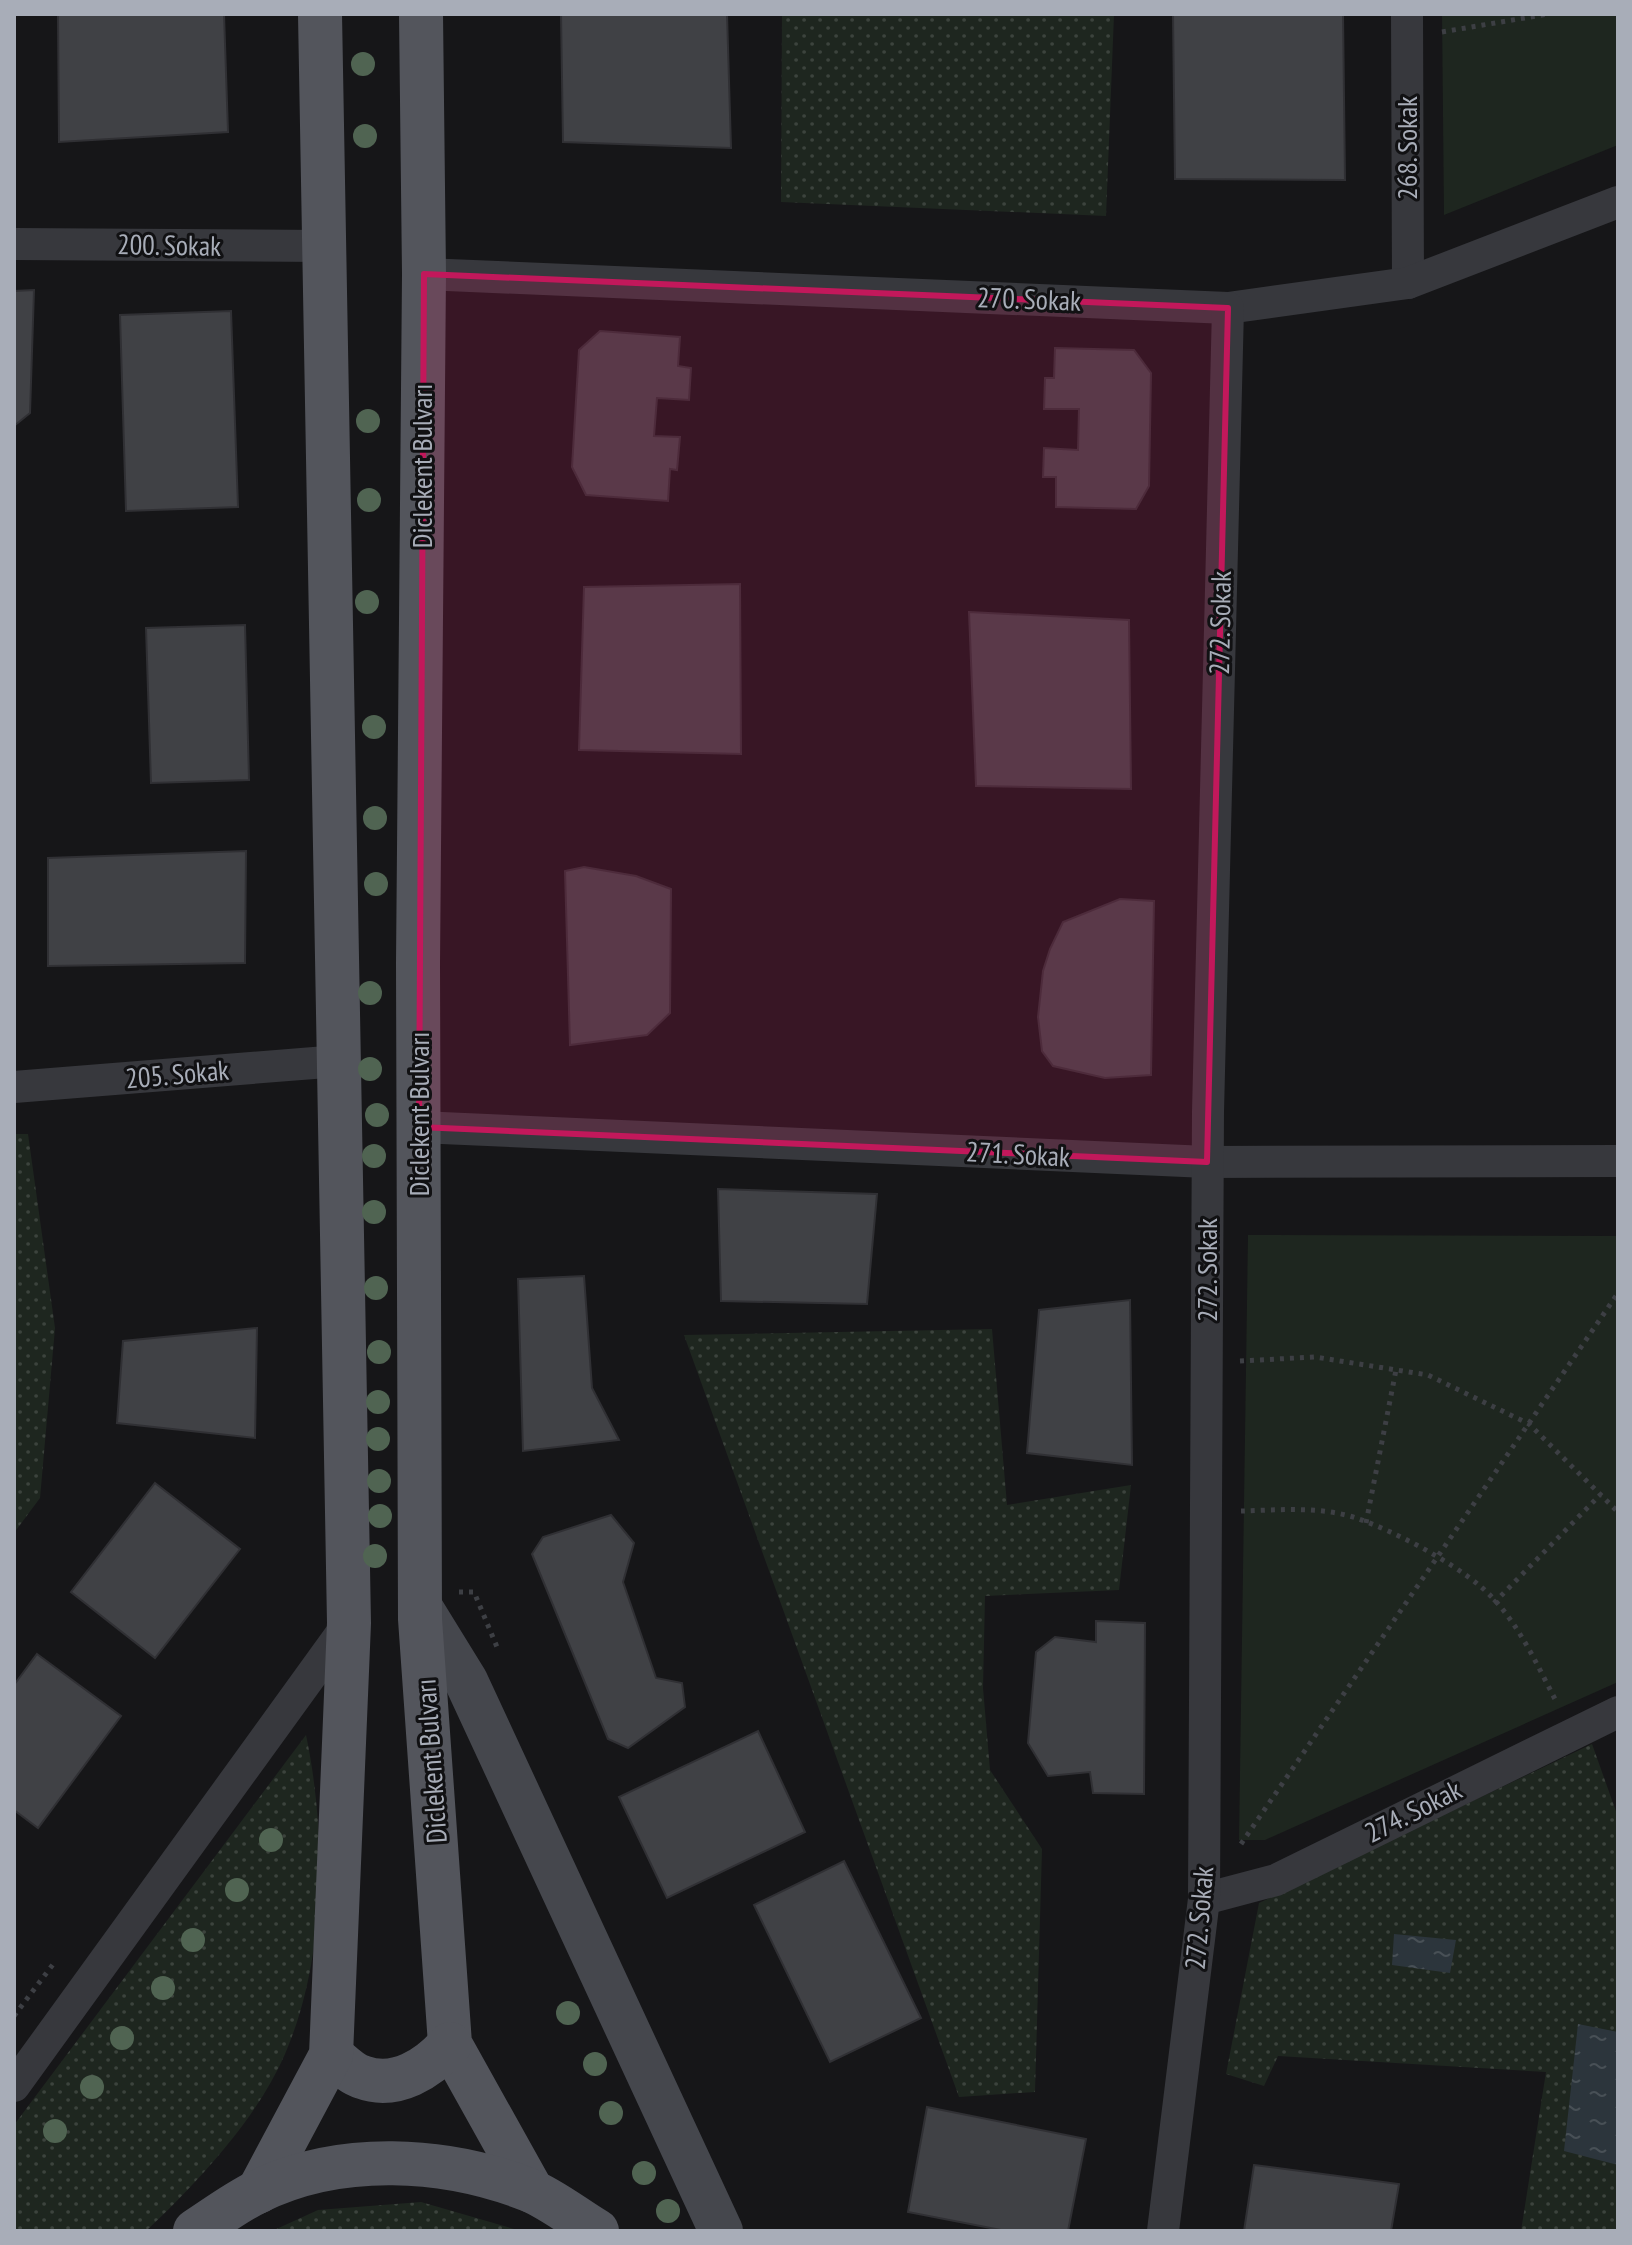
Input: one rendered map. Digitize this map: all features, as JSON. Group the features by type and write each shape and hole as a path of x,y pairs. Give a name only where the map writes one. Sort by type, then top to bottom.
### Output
{"main road":[{"path":"258,2192 331,2055 349,1623 320,14"},
{"name":"Diclekent Bulvarı","path":"421,14 424,274 419,1127 421,1608 450,2044 532,2191"},
{"path":"421,1608 466,1681 721,2231"},
{"path":"331,2055 362,2077 396,2079 417,2073 436,2061 450,2044"},
{"path":"195,2231 258,2192 324,2170 395,2162 465,2170 532,2191 597,2231"}],"street":[{"name":"268. Sokak","path":"1407,26 1408,283"},
{"name":"270. Sokak","path":"424,274 1228,308 1408,283 1618,202"},
{"name":"200. Sokak","path":"14,244 324,246"},
{"name":"272. Sokak","path":"1163,2231 1204,1899 1207,1162 1228,308"},
{"name":"205. Sokak","path":"14,1087 339,1061"},
{"name":"271. Sokak","path":"419,1127 1207,1162 1618,1161"},
{"path":"14,2086 349,1623"},
{"name":"274. Sokak","path":"1204,1899 1276,1880 1618,1712"}],"path":[{"path":"1407,26 1548,14"},
{"path":"1204,1899 1618,1293"},
{"path":"1206,1363 1315,1357 1428,1375 1529,1424 1618,1512"},
{"path":"1366,1523 1396,1370"},
{"path":"1494,1603 1600,1495"},
{"path":"1206,1513 1292,1509 1355,1518 1437,1558 1481,1587 1522,1638 1572,1732"}],"highlighted area":[{"path":"424,274 1228,308 1207,1162 419,1127"}],"shaded area":[{"path":"782,14 1114,14 1106,216 781,202"},
{"path":"1442,14 1618,14 1618,145 1444,215"},
{"path":"14,1134 28,1134 55,1328 40,1498 14,1533"},
{"path":"1248,1235 1618,1236 1618,1682 1265,1840 1239,1840"},
{"path":"992,1329 1007,1505 1131,1485 1119,1590 985,1596 983,1688 990,1770 1042,1849 1035,2092 959,2097 684,1335"},
{"path":"306,1735 313,1774 319,1855 315,1938 299,2017 285,2054 259,2102 224,2149 146,2231 14,2231 14,2125"},
{"path":"1592,1744 1618,1817 1618,2231 1521,2231 1546,2072 1278,2056 1264,2086 1226,2074 1259,1903"},
{"path":"421,2202 521,2231 272,2231 318,2210"}],"water":[{"path":"1394,1934 1456,1940 1450,1973 1392,1965"},
{"path":"1578,2024 1618,2032 1618,2165 1564,2151"}],"building":[{"path":"58,14 224,14 228,132 59,142"},
{"path":"561,14 727,14 731,148 563,142"},
{"path":"1173,14 1343,14 1345,180 1175,179"},
{"path":"34,290 30,413 14,426 14,291"},
{"path":"231,311 238,507 126,511 120,315"},
{"path":"600,331 680,337 678,366 691,368 689,400 657,398 654,436 680,437 677,470 670,469 668,501 586,495 572,467 579,350"},
{"path":"1055,348 1134,350 1151,373 1149,486 1136,509 1056,507 1056,477 1043,477 1044,448 1078,450 1079,409 1044,409 1045,378 1054,378"},
{"path":"740,584 741,754 579,750 584,587"},
{"path":"969,612 1129,620 1131,789 976,786"},
{"path":"245,625 249,780 151,783 146,628"},
{"path":"246,851 245,963 48,966 48,858"},
{"path":"584,867 636,876 671,889 670,1013 647,1035 570,1045 565,871"},
{"path":"1120,899 1154,901 1151,1075 1105,1078 1053,1066 1042,1051 1038,1017 1043,971 1050,949 1063,922"},
{"path":"718,1189 877,1194 867,1304 721,1301"},
{"path":"584,1276 592,1388 619,1440 523,1451 518,1279"},
{"path":"1130,1300 1132,1465 1027,1453 1039,1310"},
{"path":"257,1328 255,1438 117,1423 123,1341"},
{"path":"155,1483 240,1549 155,1658 71,1592"},
{"path":"611,1515 634,1543 623,1582 656,1678 682,1683 685,1707 628,1748 608,1739 532,1554 543,1537"},
{"path":"1096,1621 1145,1623 1144,1794 1093,1793 1090,1772 1048,1776 1028,1743 1036,1652 1055,1637 1096,1642"},
{"path":"37,1654 121,1716 38,1828 14,1810 14,1685"},
{"path":"758,1731 805,1832 667,1898 619,1797"},
{"path":"844,1861 921,2018 830,2062 754,1905"},
{"path":"927,2107 1086,2139 1068,2231 1006,2231 908,2212"},
{"path":"1254,2165 1399,2184 1391,2231 1244,2231"}]}
